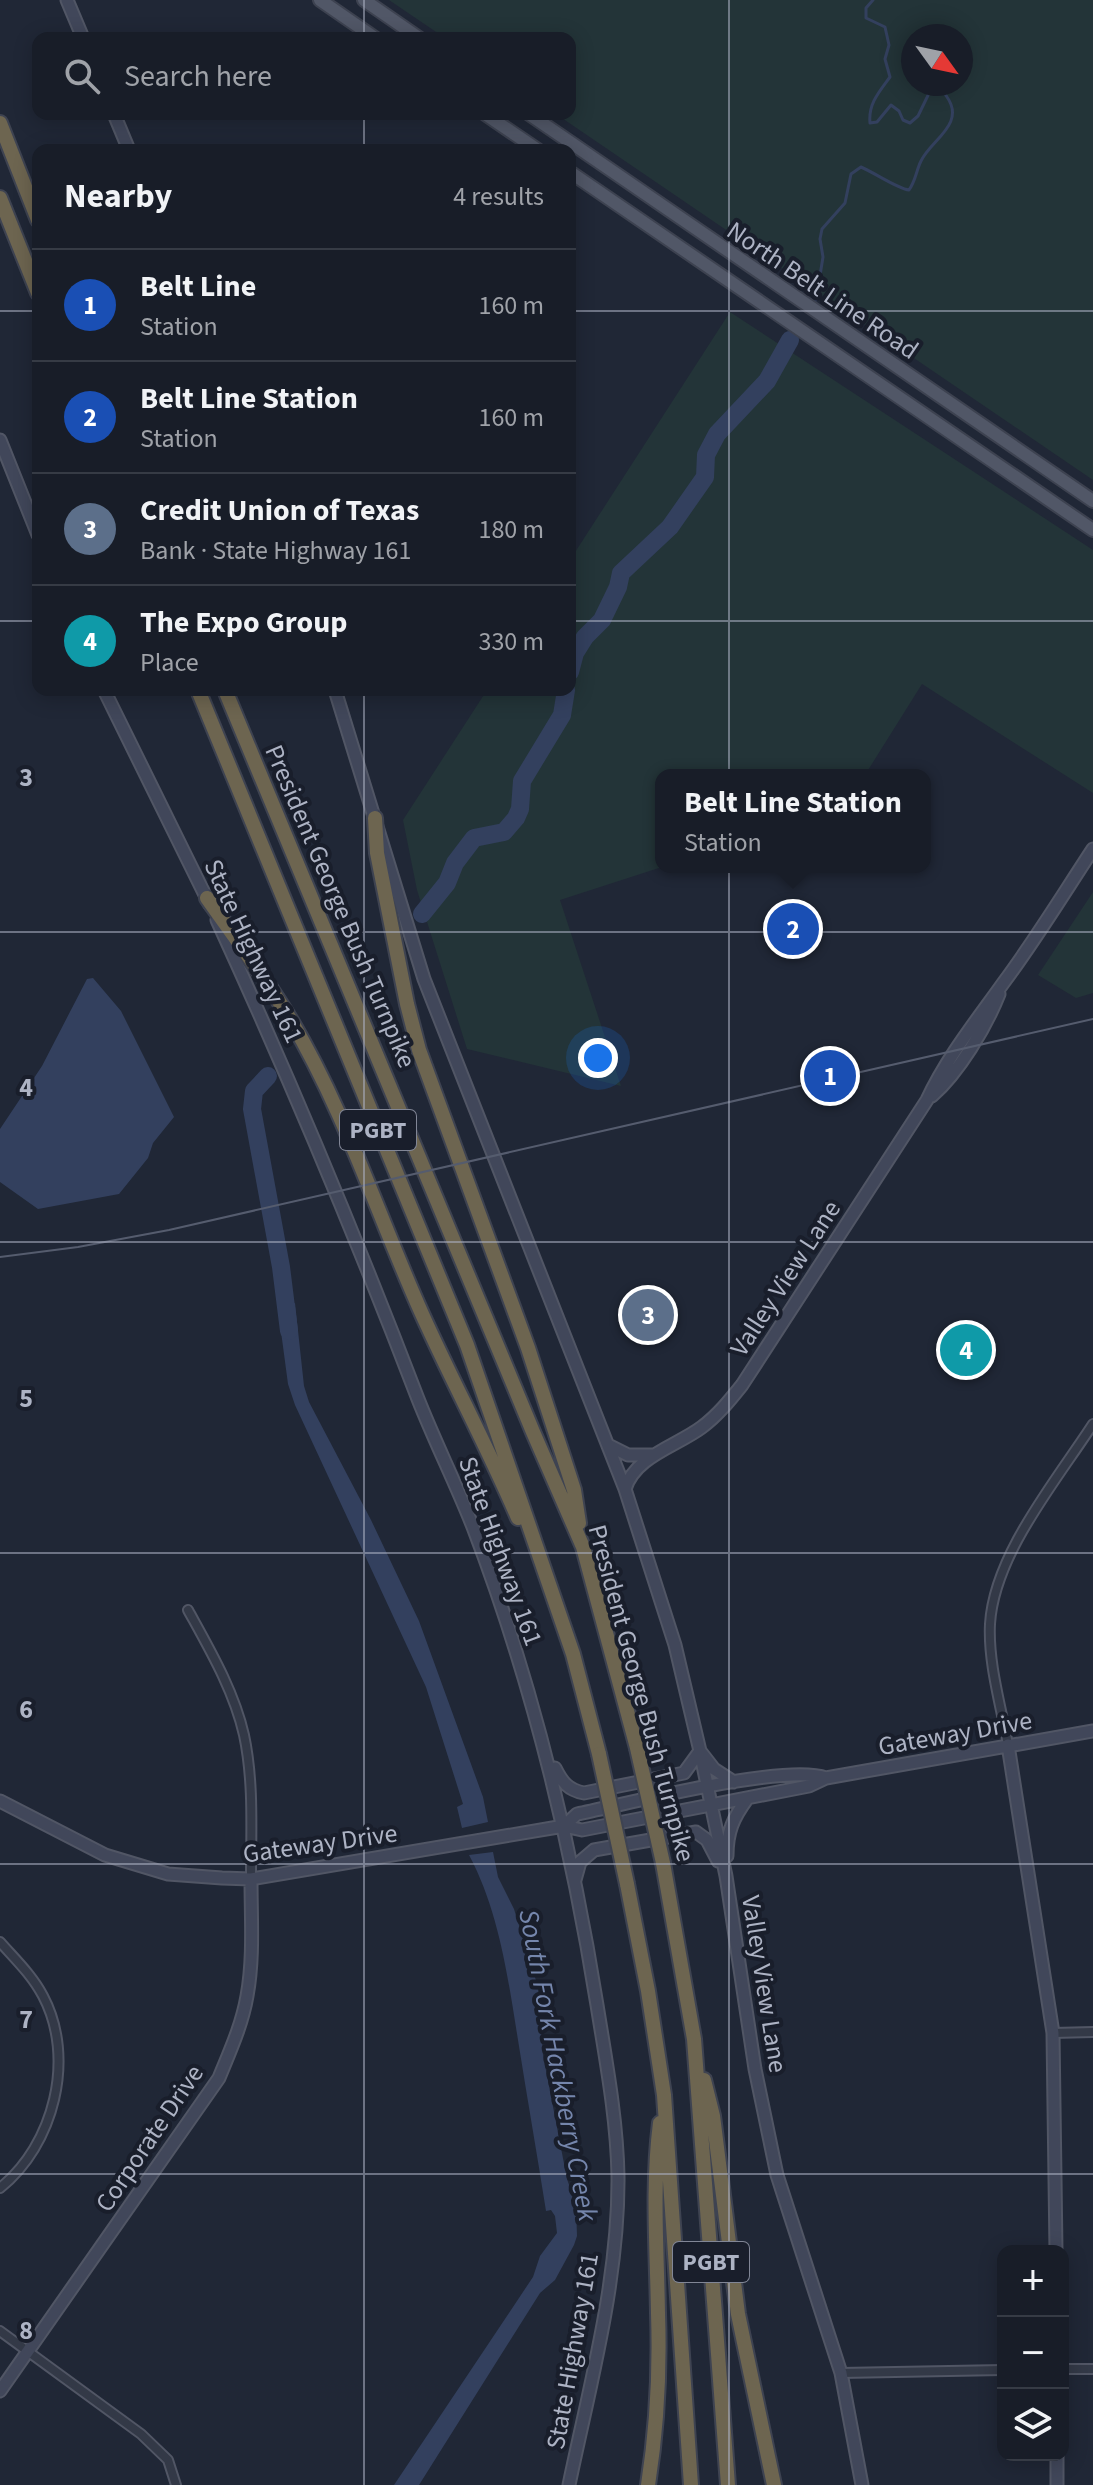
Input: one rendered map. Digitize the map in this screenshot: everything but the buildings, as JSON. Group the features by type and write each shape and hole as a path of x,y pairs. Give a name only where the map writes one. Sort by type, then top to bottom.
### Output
{"highway":[{"path":"0,123 32,205"},
{"path":"0,198 32,278"},
{"name":"President George Bush Turnpike","path":"200,696 467,1345 573,1654 599,1754 627,1884 664,2095 691,2485"},
{"name":"President George Bush Turnpike","path":"227,696 583,1547 637,1748 663,1863 694,2039 728,2485"},
{"path":"375,818 377,853 419,1050 528,1348 574,1490 583,1547"},
{"path":"207,898 290,1018 326,1089 422,1315 493,1460 530,1548 546,1575"},
{"path":"694,2039 713,2116 738,2314 774,2485"},
{"path":"648,2485 656,2429 659,2370 654,2166 664,2095"}],"main road":[{"path":"67,0 80,32"},
{"path":"320,0 366,32"},
{"path":"364,0 410,32"},
{"path":"116,120 126,144"},
{"path":"494,120 529,144"},
{"name":"North Belt Line Road","path":"538,120 573,144"},
{"name":"North Belt Line Road","path":"576,146 1093,501"},
{"name":"North Belt Line Road","path":"576,176 1093,530"},
{"path":"0,440 32,520"},
{"name":"State Highway 161","path":"107,696 207,898 281,1060 473,1528 545,1746 575,1883 609,2079 618,2175 617,2216 606,2303 569,2485"},
{"path":"337,696 438,1017 625,1489"},
{"name":"Valley View Lane","path":"862,2485 841,2373 777,2175 755,2069 726,1876 675,1645 625,1489 636,1469 706,1424 733,1397 927,1100 937,1078 1093,849"},
{"path":"608,1444 628,1455 654,1455"},
{"name":"Gateway Drive","path":"0,1801 105,1855 138,1866 168,1874 251,1879 564,1826 582,1830 809,1786 826,1778 1093,1731"},
{"path":"1008,1745 1053,2033 1056,2245"},
{"path":"545,1746 563,1783 584,1793 684,1773 700,1751 714,1769 734,1782"},
{"name":"Gateway Drive","path":"564,1826 577,1814 734,1782 807,1774 826,1778"},
{"path":"726,1876 727,1833 747,1799"},
{"path":"575,1883 580,1862 594,1850 696,1832 707,1840 726,1876"},
{"name":"Corporate Drive","path":"0,2391 219,2078 238,2034 247,1999 251,1966 251,1879"},
{"path":"1057,2461 1057,2485"}],"street":[{"path":"1008,1745 991,1650 990,1625 995,1594 1010,1553 1093,1424"},
{"path":"188,1610 221,1670 244,1733 251,1807 251,1879"},
{"path":"0,1942 33,1979 44,1998 58,2052 58,2078 47,2123 28,2160 0,2188"},
{"path":"1053,2033 1093,2032"},
{"path":"0,2331 141,2434 168,2460 176,2485"},
{"path":"1069,2369 1093,2369"},
{"path":"841,2373 997,2370"}],"shaded area":[{"path":"389,0 1093,0 1093,480 565,120 576,120 576,32 436,32"},
{"path":"730,312 1093,550 1093,793 922,684 869,769 655,769 655,869 560,900 621,1086 467,1049 417,890 403,820 483,696 576,696 576,551"},
{"path":"1093,892 1093,993 1076,998 1038,975"}],"water":[{"path":"93,978 121,1011 174,1117 153,1143 148,1158 119,1194 38,1209 0,1182 0,1129 42,1066 87,979"},
{"path":"295,1303 304,1386 309,1402 371,1520 419,1621 483,1797 488,1822 462,1828 457,1807 463,1804 426,1687 295,1405 288,1384 278,1309"},
{"path":"493,1852 498,1877 514,1909 538,1987 543,2055 567,2179 576,2205 577,2236 555,2280 540,2293 419,2485 394,2485 533,2277 540,2256 557,2233 555,2216 551,2210 546,2211 501,1945 488,1899 469,1855"}],"waterway":[{"name":"South Fork Hackberry Creek","path":"816,300 823,257 822,229 845,203 851,174 861,167 909,190 921,161 950,124 952,115 947,97 933,85 918,116 910,123 903,120 899,111 891,105 877,122 870,123 873,104 890,77 885,59 889,45 885,27 866,18 866,8 873,0"},
{"name":"South Fork Hackberry Creek","path":"576,651 602,620 618,587 621,573 670,527 705,477 706,455 717,434 767,381 790,340"},
{"name":"South Fork Hackberry Creek","path":"422,914 447,883 455,863 474,838 504,832 516,818 520,809 522,781 562,715 565,696"},
{"name":"South Fork Hackberry Creek","path":"268,1076 254,1091 252,1109 281,1267 289,1331"}],"tram line":[{"path":"0,1257 78,1247 169,1230 1093,1019"}],"place":[{"name":"Belt Line Station","path":"793,929"},
{"name":"Belt Line","path":"830,1076"},
{"name":"Credit Union of Texas","path":"648,1315"},
{"name":"The Expo Group","path":"966,1350"}]}
